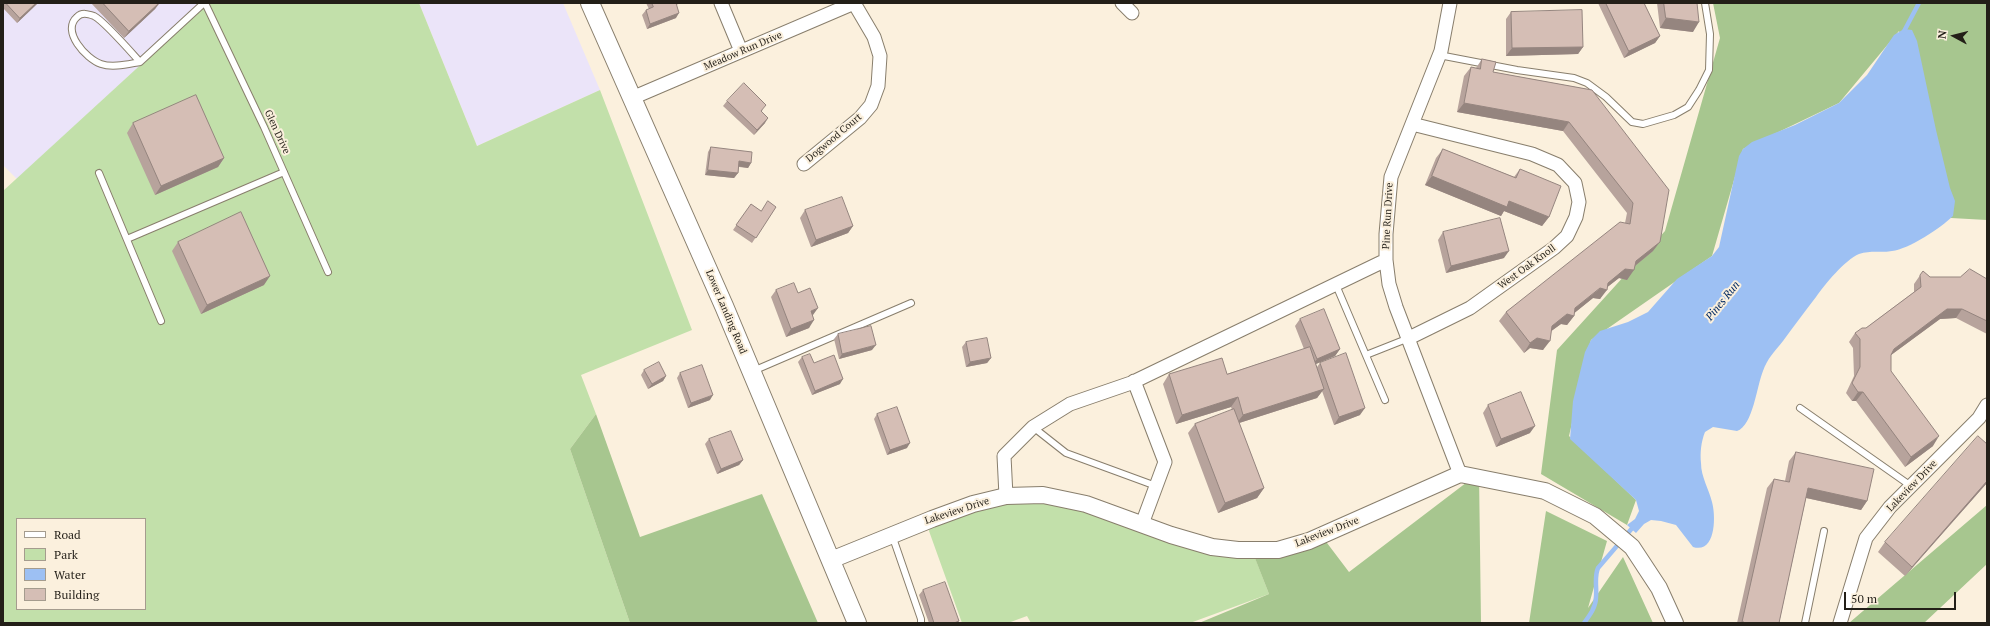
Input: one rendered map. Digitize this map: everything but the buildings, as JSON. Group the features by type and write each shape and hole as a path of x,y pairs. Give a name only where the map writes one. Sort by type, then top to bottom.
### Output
{"main road":[{"name":"Lower Landing Road","path":"590,3 752,372 857,623"}],"street":[{"path":"721,3 741,52"},
{"name":"Meadow Run Drive","path":"632,98 854,3"},
{"name":"Dogwood Court","path":"804,164 860,118 871,105 878,86 880,56 874,37 854,3"},
{"path":"1122,3 1132,13"},
{"name":"Pine Run Drive","path":"1450,3 1439,55 1390,177 1386,234 1386,260 1389,284 1460,474"},
{"name":"West Oak Knoll","path":"1409,338 1470,308 1554,248 1567,236 1576,217 1579,202 1575,184 1558,165 1532,154 1412,124"},
{"path":"1006,496 1004,456 1033,427 1070,404 1134,382 1386,260"},
{"path":"1134,382 1165,462 1142,524"},
{"name":"Lakeview Drive","path":"1840,623 1866,538 1890,507 1978,418 1987,405"},
{"path":"1460,474 1545,490 1595,516 1615,531 1632,547 1659,588 1675,623"},
{"name":"Lakeview Drive","path":"831,560 973,504 1006,496 1043,495 1086,504 1172,535 1212,547 1238,550 1278,550 1316,538 1460,474"}],"lane":[{"path":"140,62 96,17 85,14 80,15 72,24 71,31 75,41 94,61 102,64 115,65 140,62 205,3"},
{"name":"Glen Drive","path":"205,3 284,172 328,272"},
{"path":"1439,55 1517,70 1574,78 1587,83 1606,97 1632,122 1642,124 1674,115 1688,107 1699,90 1709,70 1710,34 1705,3"},
{"path":"127,239 284,172"},
{"path":"99,173 161,321"},
{"path":"1336,285 1385,400"},
{"path":"752,372 911,303"},
{"path":"1366,355 1409,338"},
{"path":"1800,408 1911,486"},
{"path":"1033,427 1066,453 1156,486"},
{"path":"1805,623 1824,531"},
{"path":"892,535 921,619 921,623"}],"shaded area":[{"path":"3,3 208,3 17,179 3,165"},
{"path":"419,3 563,3 600,90 477,146"}],"green space":[{"path":"208,3 419,3 477,146 600,90 692,330 581,375 596,414 570,449 630,623 3,623 3,191"},
{"path":"1713,3 1987,3 1987,220 1951,218 1899,31 1839,103 1743,149 1712,256 1591,340 1569,436 1636,500 1627,525 1541,474 1557,350 1665,231 1720,38"},
{"path":"596,414 640,537 762,494 818,623 630,623 570,449"},
{"path":"1479,473 1481,623 1199,623 1269,594 1251,548 1324,539 1349,572"},
{"path":"1043,495 1171,535 1252,550 1269,594 1190,623 1031,623 1027,616 1008,623 962,623 929,531 932,519"},
{"path":"1987,505 1987,564 1924,623 1849,623"},
{"path":"1546,511 1607,541 1588,608 1623,557 1653,623 1529,623"}],"water":[{"path":"1904,29 1912,30 1917,41 1936,130 1950,188 1955,201 1953,216 1933,232 1907,246 1892,251 1859,254 1848,261 1825,286 1769,359 1761,377 1751,414 1742,428 1737,431 1713,427 1705,432 1701,448 1701,468 1712,502 1714,516 1713,532 1706,545 1701,548 1693,547 1676,525 1661,521 1651,520 1644,524 1636,533 1627,525 1635,519 1639,511 1636,500 1570,439 1573,401 1585,352 1591,340 1600,331 1628,322 1648,312 1677,279 1712,256 1719,247 1739,156 1743,149 1752,142 1795,125 1839,103 1867,75 1894,35"}],"waterway":[{"name":"Pines Run","path":"1902,35 1919,3"},
{"name":"Pines Run","path":"1584,623 1594,608 1596,601 1596,575 1598,568 1634,526"}]}
